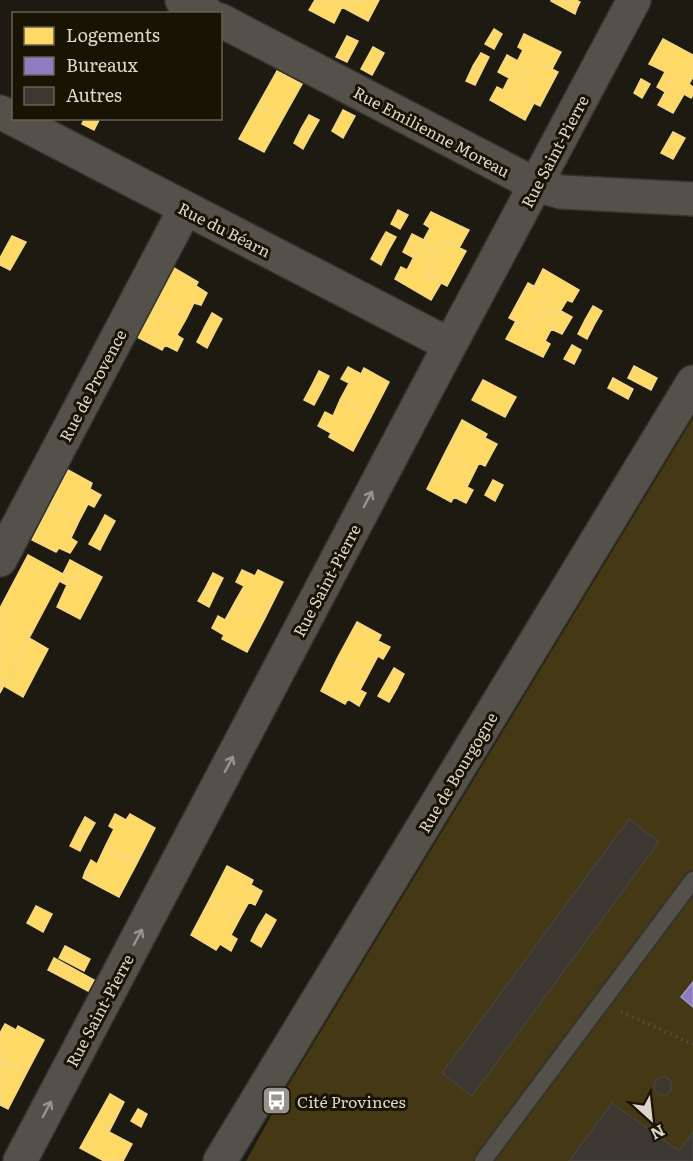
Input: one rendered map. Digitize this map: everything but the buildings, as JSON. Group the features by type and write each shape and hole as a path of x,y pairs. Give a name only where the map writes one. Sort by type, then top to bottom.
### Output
{"street":[{"path":"182,0 204,12"},
{"name":"Rue Saint-Pierre","path":"20,1161 634,0"},
{"name":"Rue Emilienne Moreau","path":"222,21 536,185 561,192 693,199"},
{"name":"Rue du Béarn","path":"15,120 450,345"},
{"name":"Rue de Provence","path":"0,560 185,209"},
{"name":"Rue de Bourgogne","path":"220,1161 693,382"}],"lane":[{"path":"483,1161 693,880"}],"path":[{"path":"602,1003 693,1044"}],"shaded area":[{"path":"693,418 693,1161 246,1161 287,1087"}],"place":[{"name":"Cité Provinces","path":"276,1101"}]}
